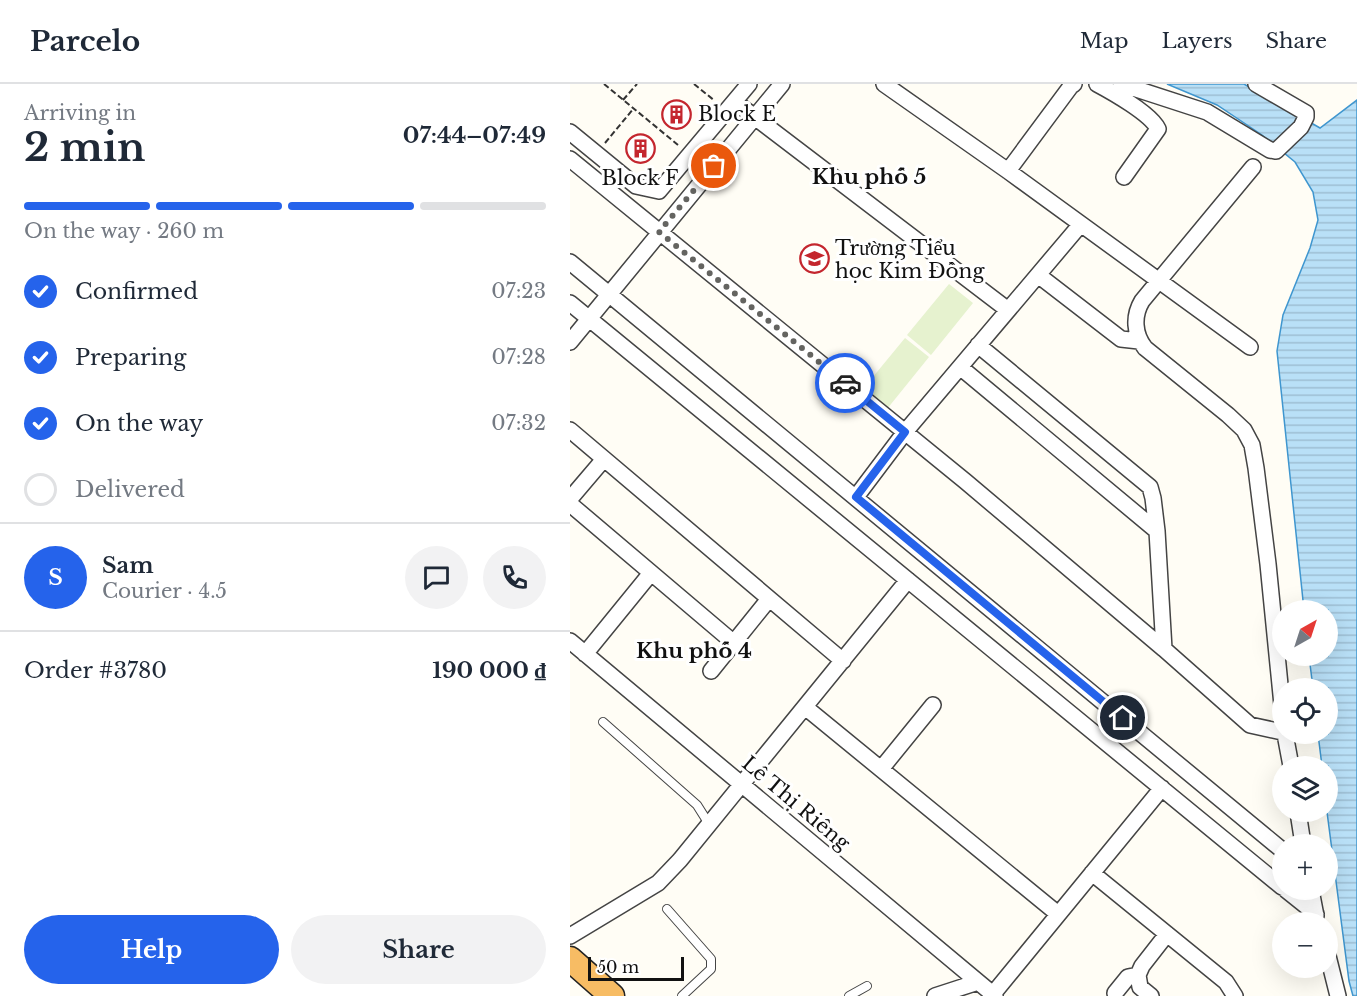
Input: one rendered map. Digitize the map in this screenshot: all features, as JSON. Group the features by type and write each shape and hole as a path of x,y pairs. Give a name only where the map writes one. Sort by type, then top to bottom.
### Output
{"highway":[{"path":"570,958 612,996"},
{"path":"570,975 594,996"}],"street":[{"path":"570,132 636,186 659,191 749,84"},
{"path":"570,342 782,84"},
{"path":"884,84 1008,171 1250,348"},
{"path":"1008,171 1074,84"},
{"path":"1097,84 1145,114 1157,126 1156,131 1124,177"},
{"path":"1121,84 1207,112 1270,150 1278,150 1301,127 1306,113 1256,84"},
{"path":"731,106 754,118 1008,310"},
{"path":"570,159 905,432 1164,649 1250,725 1272,730"},
{"path":"1252,167 1142,301 1137,310 1136,321 1139,341 1145,348 1228,415 1244,430 1252,445 1268,564 1279,678"},
{"path":"856,497 905,432 1081,224"},
{"path":"570,262 1272,842"},
{"path":"1038,275 1121,339 1139,341"},
{"path":"570,303 1272,878"},
{"path":"978,345 1150,487 1157,531 1164,649"},
{"path":"960,367 1157,531"},
{"path":"570,430 843,661"},
{"path":"570,499 604,459"},
{"path":"570,504 734,643"},
{"path":"585,654 651,573"},
{"path":"570,936 658,883 680,860 908,580"},
{"path":"711,670 769,599"},
{"name":"Lê Thị Riêng","path":"570,641 994,995"},
{"path":"881,769 933,705"},
{"path":"805,707 1058,914"},
{"path":"994,995 1162,788"},
{"path":"1092,873 1226,982 1235,996"},
{"path":"1297,900 1310,912"},
{"path":"1151,996 1140,987 1138,975 1142,966 1167,934"},
{"path":"1115,993 1128,977 1138,975"},
{"path":"1334,978 1338,996"},
{"path":"935,996 978,981"}],"lane":[{"path":"603,722 697,805 709,824"},
{"path":"667,909 711,959 711,969 682,996"},
{"path":"849,996 867,986"}],"path":[{"path":"604,84 690,155"},
{"path":"624,100 637,84"},
{"path":"694,84 731,106"},
{"path":"596,153 634,108"}],"green space":[{"path":"949,284 973,303 931,355 907,335"},
{"path":"905,338 929,357 887,409 863,389"}],"water":[{"path":"1167,84 1244,84 1320,128 1357,100 1357,996 1353,996 1349,981 1338,896 1338,834 1330,834 1328,822 1338,822 1338,756 1321,756 1319,744 1338,744 1338,678 1312,678 1310,666 1338,666 1338,600 1303,600 1277,351 1283,315 1310,248 1318,220 1313,192 1295,162 1262,135 1217,105"}],"way so far":[{"path":"714,166 659,232 845,383"}],"place":[{"name":"Block E","path":"677,114"},
{"name":"Block F","path":"640,148"},
{"name":"Trường Tiểu học Kim Đồng","path":"814,259"}],"district":[{"name":"Khu phố 5","path":"869,177"},
{"name":"Khu phố 4","path":"694,651"}],"route":[{"path":"845,383 905,432 856,497 1123,718"}]}
